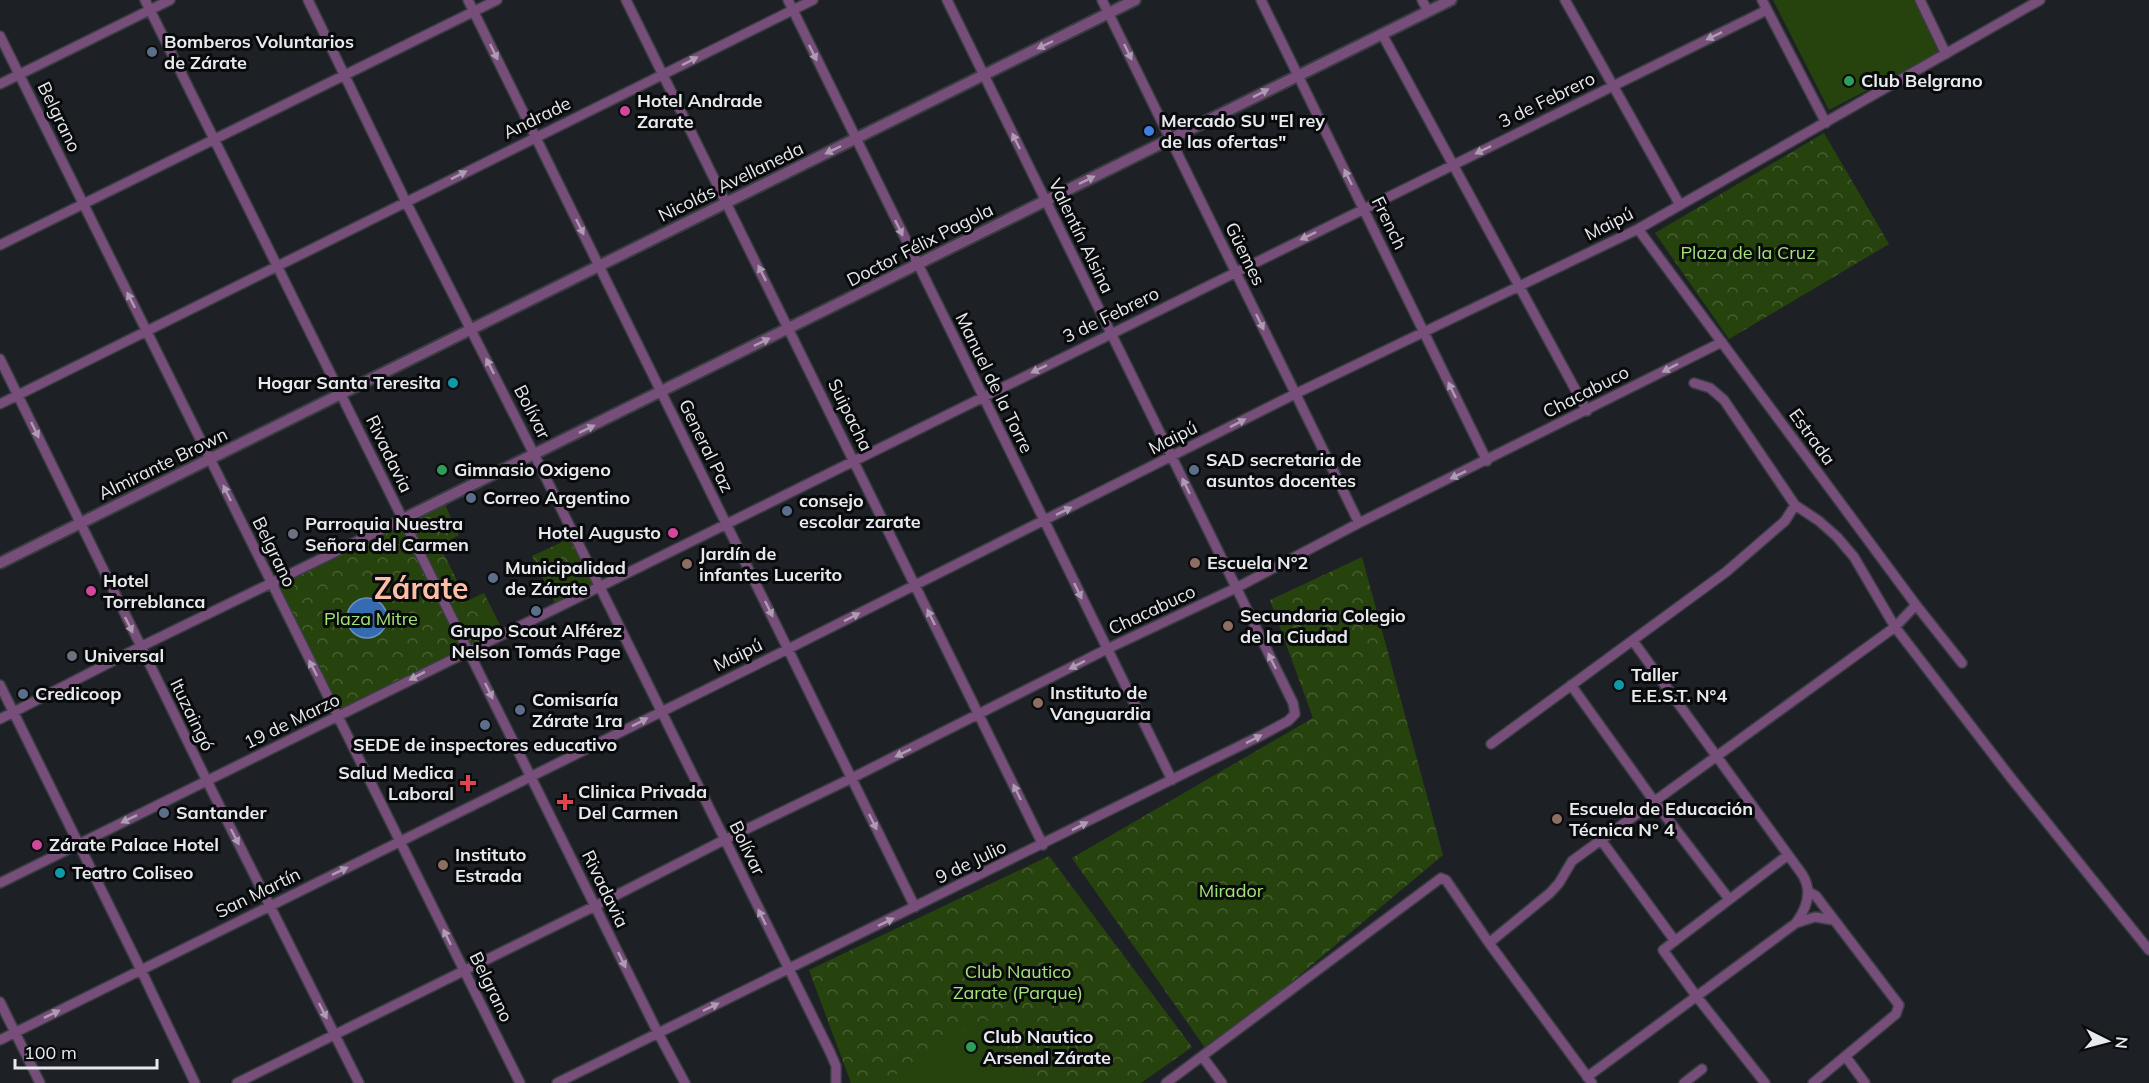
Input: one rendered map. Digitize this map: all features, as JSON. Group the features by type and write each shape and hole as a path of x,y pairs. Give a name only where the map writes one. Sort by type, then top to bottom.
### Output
{"street":[{"name":"Rivadavia","path":"145,0 658,1033 685,1083"},
{"path":"0,84 170,0"},
{"name":"Bolívar","path":"308,0 406,202 472,329 836,1066 836,1083"},
{"name":"General Paz","path":"468,0 915,907"},
{"path":"0,245 497,0"},
{"name":"Suipacha","path":"626,0 1043,845"},
{"name":"Manuel de la Torre","path":"788,0 1172,780"},
{"name":"Andrade","path":"0,404 813,0"},
{"name":"Valentín Alsina","path":"947,0 1293,704 1295,714"},
{"name":"Güemes","path":"1102,0 1359,523"},
{"name":"Nicolás Avellaneda","path":"341,394 1135,0"},
{"name":"French","path":"1261,0 1487,461"},
{"path":"1422,0 1428,11"},
{"name":"Doctor Félix Pagola","path":"402,519 535,456 1451,0"},
{"path":"1565,0 1680,205"},
{"path":"1762,0 1826,123 2040,0"},
{"path":"1920,0 1946,54"},
{"name":"3 de Febrero","path":"469,650 1767,10"},
{"path":"1382,34 1587,411"},
{"name":"Belgrano","path":"0,36 520,1083"},
{"name":"Maipú","path":"531,776 1296,394 1638,228 1826,123"},
{"name":"Estrada","path":"1638,228 1916,605 1962,663"},
{"name":"Chacabuco","path":"237,1083 1236,588 1359,523 1722,342"},
{"name":"Ituzaingó","path":"0,359 140,647 359,1083"},
{"path":"1694,383 1710,388 1724,400 1795,505 1825,526 1854,557 1895,627 2011,778 2149,951"},
{"name":"Almirante Brown","path":"0,563 341,394"},
{"path":"1491,744 1726,572 1785,521 1795,505"},
{"path":"0,719 140,647 402,519"},
{"path":"1489,943 1550,893 1572,861 1895,627 1916,605"},
{"path":"1166,1083 1441,878 1446,880 1489,943 1590,1080 1796,923 1803,914 1809,892 1807,882 1633,641"},
{"name":"19 de Marzo","path":"0,883 469,650"},
{"path":"0,685 195,1083"},
{"path":"1571,685 1654,801 1729,899"},
{"name":"9 de Julio","path":"557,1083 1043,845 1262,735 1288,721 1295,714"},
{"name":"San Martín","path":"0,1040 531,776"},
{"path":"1601,840 1675,941"},
{"path":"1765,1083 1663,950 1788,855"},
{"path":"1809,892 1816,896 1899,1005 1896,1014 1813,1083"},
{"path":"1796,923 1815,917 1833,920"},
{"path":"0,1002 40,1083"},
{"path":"1202,1056 1222,1083"},
{"path":"1846,1057 1864,1083"},
{"path":"1684,1083 1702,1069"}],"green space":[{"name":"Club Belgrano","path":"1773,0 1914,0 1941,52 1829,110"},
{"name":"Plaza de la Cruz","path":"1824,133 1889,244 1729,339 1655,233"},
{"path":"445,505 459,535 440,546 467,601 484,593 501,627 470,646 408,523"},
{"name":"Plaza Mitre","path":"397,526 403,529 462,644 458,653 345,708 337,706 279,593 282,583"},
{"path":"573,537 596,586 556,605 532,556"},
{"name":"Mirador","path":"1362,557 1443,855 1208,1052 1072,858 1313,718 1270,600"},
{"name":"Club Nautico Zarate (Parque)","path":"1049,856 1192,1047 1141,1083 851,1083 809,970"},
{"name":"Club Nautico Arsenal Zárate","path":"985,1018 1026,1083 885,1083 892,1077"}],"water":[{"path":"367,598 381,604 387,618 381,632 367,638 353,632 347,618 353,604"}],"place":[{"name":"Bomberos Voluntarios de Zárate","path":"152,52"},
{"name":"Club Belgrano","path":"1849,81"},
{"name":"Hotel Andrade Zarate","path":"625,111"},
{"name":"Mercado SU \"El rey de las ofertas\"","path":"1149,131"},
{"name":"Hogar Santa Teresita","path":"453,383"},
{"name":"Gimnasio Oxigeno","path":"442,470"},
{"name":"SAD secretaria de asuntos docentes","path":"1194,470"},
{"name":"Correo Argentino","path":"471,498"},
{"name":"consejo escolar zarate","path":"787,511"},
{"name":"Hotel Augusto","path":"673,533"},
{"name":"Parroquia Nuestra Señora del Carmen","path":"293,534"},
{"name":"Escuela N°2","path":"1195,563"},
{"name":"Jardín de infantes Lucerito","path":"687,564"},
{"name":"Municipalidad de Zárate","path":"493,578"},
{"name":"Hotel Torreblanca","path":"91,591"},
{"name":"Grupo Scout Alférez Nelson Tomás Page","path":"536,611"},
{"name":"Secundaria Colegio de la Ciudad","path":"1228,626"},
{"name":"Universal","path":"72,656"},
{"name":"Taller E.E.S.T. N°4","path":"1619,685"},
{"name":"Credicoop","path":"23,694"},
{"name":"Instituto de Vanguardia","path":"1038,703"},
{"name":"Comisaría Zárate 1ra","path":"520,710"},
{"name":"SEDE de inspectores educativo","path":"485,725"},
{"name":"Salud Medica Laboral","path":"468,783"},
{"name":"Clinica Privada Del Carmen","path":"565,802"},
{"name":"Santander","path":"164,813"},
{"name":"Escuela de Educación Técnica N° 4","path":"1557,819"},
{"name":"Zárate Palace Hotel","path":"37,845"},
{"name":"Instituto Estrada","path":"443,865"},
{"name":"Teatro Coliseo","path":"60,873"},
{"name":"Club Nautico Arsenal Zárate","path":"971,1047"}],"district":[{"name":"Zárate","path":"421,589"}]}
